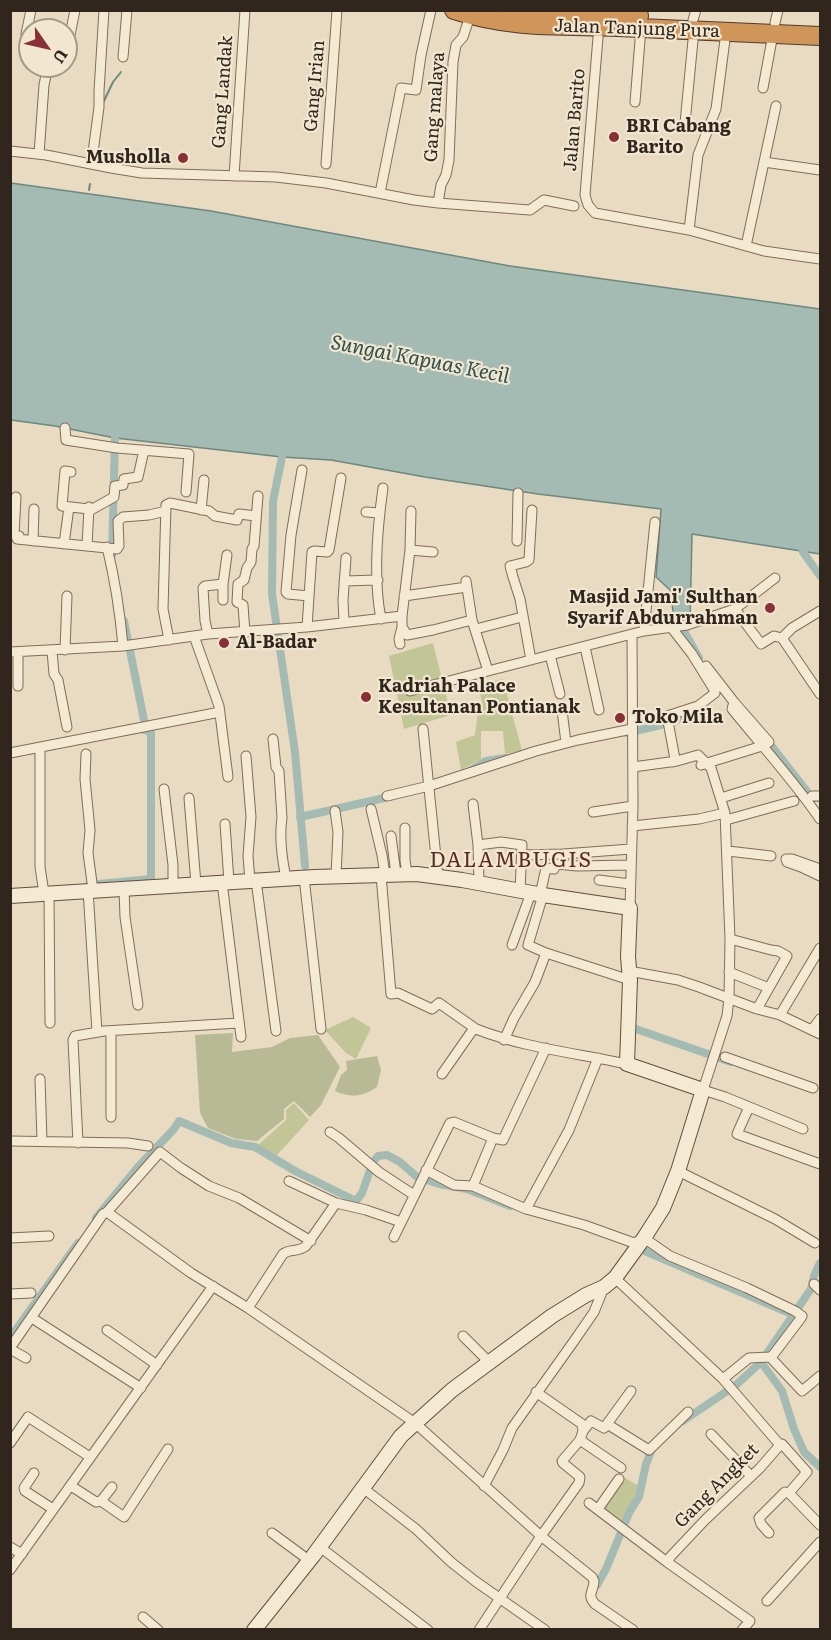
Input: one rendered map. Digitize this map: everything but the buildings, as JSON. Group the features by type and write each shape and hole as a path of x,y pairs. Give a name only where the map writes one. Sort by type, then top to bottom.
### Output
{"highway":[{"name":"Jalan Tanjung Pura","path":"511,10 537,14 694,20 720,28 775,22 820,24"},
{"name":"Jalan Tanjung Pura","path":"462,13 497,22 530,26 600,17 641,28 694,20"},
{"name":"Jalan Tanjung Pura","path":"775,22 820,36"}],"street":[{"path":"92,160 99,110 104,10"},
{"path":"123,57 127,10"},
{"name":"Gang Landak","path":"234,176 244,10"},
{"name":"Gang Irian","path":"326,164 337,10"},
{"path":"380,193 401,88 416,90 431,10"},
{"name":"Gang malaya","path":"438,203 449,160 453,62 456,45 462,37 462,13"},
{"name":"Jalan Barito","path":"600,17 585,195 588,205 595,213 689,230"},
{"path":"686,123 694,20"},
{"path":"763,88 775,22"},
{"path":"635,102 641,28"},
{"path":"720,28 716,109 698,155 689,230 764,251 820,259"},
{"path":"39,154 45,78"},
{"path":"746,246 776,106"},
{"path":"10,151 39,154 142,173 276,177 326,183 438,203 530,210 544,201 574,206"},
{"path":"764,162 820,171"},
{"path":"65,428 66,440 189,454 186,492"},
{"path":"71,472 65,471 62,506 89,509 114,497 115,486 123,485 124,479 138,477 144,450"},
{"path":"302,470 291,535 286,592 309,596"},
{"path":"307,627 312,552 329,550 341,478"},
{"path":"201,510 204,480"},
{"path":"381,619 377,597 379,513 383,489"},
{"path":"518,493 518,541"},
{"path":"16,496 14,535 20,536 18,539 33,541 110,548 120,543 119,519 166,511"},
{"path":"245,633 243,605 237,602 238,584 244,580 247,567 251,562 258,496"},
{"path":"168,640 163,609 166,505 210,511 214,516 237,520 240,514 256,516"},
{"path":"64,544 69,507"},
{"path":"33,541 34,509"},
{"path":"87,546 89,509"},
{"path":"531,660 520,599 510,566 529,560 532,510"},
{"path":"400,644 410,550 411,511"},
{"path":"366,512 379,513"},
{"path":"644,631 655,522"},
{"path":"110,548 124,646"},
{"path":"410,550 433,552"},
{"path":"223,600 227,555"},
{"path":"344,622 346,558"},
{"path":"410,691 644,631 687,625 735,609 776,578"},
{"path":"344,581 378,580"},
{"path":"208,634 203,588 223,584"},
{"path":"404,596 466,584 474,624 488,671"},
{"path":"65,650 67,596"},
{"path":"735,609 761,644 774,636 782,638 820,694"},
{"path":"782,638 792,628 820,611"},
{"path":"18,686 14,652 124,646 208,634 245,633 402,616"},
{"path":"402,627 407,635 522,617"},
{"path":"672,627 715,691 698,706 670,714 667,723 675,759 672,762"},
{"path":"627,1064 633,806 632,634"},
{"path":"194,636 220,712 228,777"},
{"path":"585,647 599,711"},
{"path":"52,651 54,674 58,680 67,728"},
{"path":"550,655 560,694"},
{"path":"699,665 703,662 769,742 703,764"},
{"path":"562,710 566,743"},
{"path":"10,753 220,712"},
{"path":"423,729 438,877"},
{"path":"387,796 429,786 566,743 632,734"},
{"path":"273,739 276,766 279,771 282,859 286,878"},
{"path":"762,746 820,819"},
{"path":"40,752 40,867 47,893 50,1023"},
{"path":"86,754 85,779 90,830 88,853 97,1032"},
{"path":"254,1629 320,1548 396,1442 452,1390 552,1316 604,1287 615,1278 663,1208 678,1171 727,1016 730,939 726,817 711,768 703,764 698,755 672,762 633,767"},
{"path":"246,756 251,818 248,856 276,1031"},
{"path":"721,798 770,783"},
{"path":"164,789 173,885"},
{"path":"189,798 196,884"},
{"path":"632,826 726,817 794,801"},
{"path":"473,804 478,845 479,883"},
{"path":"593,812 633,806"},
{"path":"371,809 382,855 392,875"},
{"path":"336,811 338,832 336,876"},
{"path":"225,824 226,882 241,1037"},
{"path":"392,875 405,860 405,828"},
{"path":"391,836 391,994 398,993 432,1009 439,1004 476,1029 504,1040 627,1064 725,1096 803,1129"},
{"path":"478,845 501,842 521,844 522,855 534,893 527,945 546,953 629,975 678,980 780,1015 816,1032 820,1019"},
{"path":"522,855 631,849"},
{"path":"728,850 771,856"},
{"path":"820,869 792,859 787,858 786,860 820,876"},
{"path":"512,945 546,868 555,869 556,864 631,865"},
{"path":"10,896 304,877 392,875 438,877 630,908"},
{"path":"304,877 321,1029"},
{"path":"599,880 630,884"},
{"path":"124,889 125,917 138,1005"},
{"path":"730,939 787,955 757,1009"},
{"path":"780,1015 820,949"},
{"path":"504,1040 535,982 546,953"},
{"path":"729,972 769,988"},
{"path":"78,1143 75,1036 97,1032 239,1023"},
{"path":"442,1074 472,1031 476,1029"},
{"path":"111,1031 111,1117"},
{"path":"394,1237 452,1122 502,1140 546,1048"},
{"path":"725,1057 815,1087"},
{"path":"526,1209 569,1130 598,1058"},
{"path":"40,1079 42,1141"},
{"path":"749,1107 736,1134 820,1164"},
{"path":"330,1132 372,1166 414,1195"},
{"path":"473,1186 493,1138"},
{"path":"10,1141 128,1143 148,1146"},
{"path":"26,1358 10,1349 103,1214 160,1152 209,1186 239,1198 311,1241"},
{"path":"678,1171 775,1219 815,1243"},
{"path":"425,1173 454,1185 473,1186 526,1209 660,1250 747,1288 802,1316 778,1349 766,1357 749,1358 728,1384"},
{"path":"289,1181 336,1203 401,1222"},
{"path":"248,1308 285,1252 300,1250 311,1241 336,1203"},
{"path":"107,1212 190,1273 248,1308 415,1423 541,1536 592,1577 594,1581 591,1599 633,1629"},
{"path":"10,1238 49,1236"},
{"name":"Gang Angket","path":"615,1278 728,1384 780,1445 760,1468 698,1527 667,1562"},
{"path":"10,1570 213,1286"},
{"path":"484,1486 504,1450 512,1428 594,1312 604,1287"},
{"path":"10,1294 31,1293"},
{"path":"32,1318 141,1388"},
{"path":"107,1330 157,1365"},
{"path":"463,1336 490,1363"},
{"path":"766,1357 802,1391 820,1376"},
{"path":"480,1629 580,1480 562,1461 591,1421 604,1428 631,1391"},
{"path":"536,1392 580,1422 583,1426 582,1435"},
{"path":"608,1424 649,1450 688,1412"},
{"path":"10,1443 28,1417 90,1457"},
{"path":"711,1434 751,1476"},
{"path":"582,1435 621,1468"},
{"path":"769,1533 758,1520 759,1518 785,1492 789,1493 807,1472 782,1444 780,1445"},
{"path":"71,1486 96,1502 101,1501 124,1517 168,1449"},
{"path":"34,1473 24,1488 25,1491 53,1509"},
{"path":"598,1509 619,1479"},
{"path":"101,1501 112,1487"},
{"path":"363,1488 416,1529 475,1581 545,1629"},
{"path":"789,1493 820,1525"},
{"path":"589,1503 750,1621 742,1629"},
{"path":"272,1533 310,1561"},
{"path":"767,1600 820,1542"},
{"path":"10,1546 22,1554"},
{"path":"320,1548 428,1629"},
{"path":"143,1617 158,1629"}],"green space":[{"path":"433,643 451,715 404,729 389,656"},
{"path":"503,679 522,751 505,754 503,731 481,731 481,759 461,770 456,742 475,735 478,711 483,707 478,685"},
{"path":"353,1017 371,1028 356,1059 346,1053 325,1030"},
{"path":"233,1033 232,1052 272,1047 290,1038 318,1035 340,1067 321,1105 310,1117 294,1101 284,1109 284,1119 257,1141 236,1139 208,1128 200,1113 195,1035"},
{"path":"377,1056 381,1070 377,1087 356,1095 346,1095 335,1091 341,1075 347,1070 346,1061"},
{"path":"294,1103 309,1120 277,1155 258,1145 286,1120 286,1110"},
{"path":"622,1476 639,1486 631,1506 618,1524 598,1509"}],"water":[{"name":"Sungai Kapuas Kecil","path":"11,183 211,211 510,266 820,309 820,554 692,534 690,623 675,625 670,590 656,577 661,509 538,494 331,460 282,457 115,438 11,420"}],"waterway":[{"path":"103,103 113,82 121,72"},
{"path":"89,190 90,184"},
{"path":"112,555 115,438"},
{"path":"282,457 273,501 272,594 295,752 305,866"},
{"path":"803,552 820,576"},
{"path":"124,621 146,730 144,730"},
{"path":"680,624 699,658"},
{"path":"627,733 673,722 701,707"},
{"path":"89,885 151,879 151,733 146,730"},
{"path":"766,739 812,798 817,798"},
{"path":"468,772 486,761 505,758"},
{"path":"300,817 393,796"},
{"path":"633,1028 731,1062"},
{"path":"96,1218 179,1121 231,1143 255,1147 295,1171 356,1201 362,1193 373,1162 378,1156 387,1155 400,1162 417,1177 467,1189 510,1206"},
{"path":"10,1338 78,1243"},
{"path":"633,1246 794,1315"},
{"path":"683,1421 736,1385 761,1362 811,1289 820,1263"},
{"path":"761,1362 782,1391 804,1452 820,1467"},
{"path":"597,1585 629,1513 639,1497 646,1464 654,1444"}],"place":[{"name":"BRI Cabang Barito","path":"614,137"},
{"name":"Musholla","path":"183,158"},
{"name":"Masjid Jami' Sulthan Syarif Abdurrahman","path":"770,608"},
{"name":"Al-Badar","path":"224,643"},
{"name":"Kadriah Palace Kesultanan Pontianak","path":"366,697"},
{"name":"Toko Mila","path":"620,718"}],"district":[{"name":"DALAMBUGIS","path":"511,861"}]}
